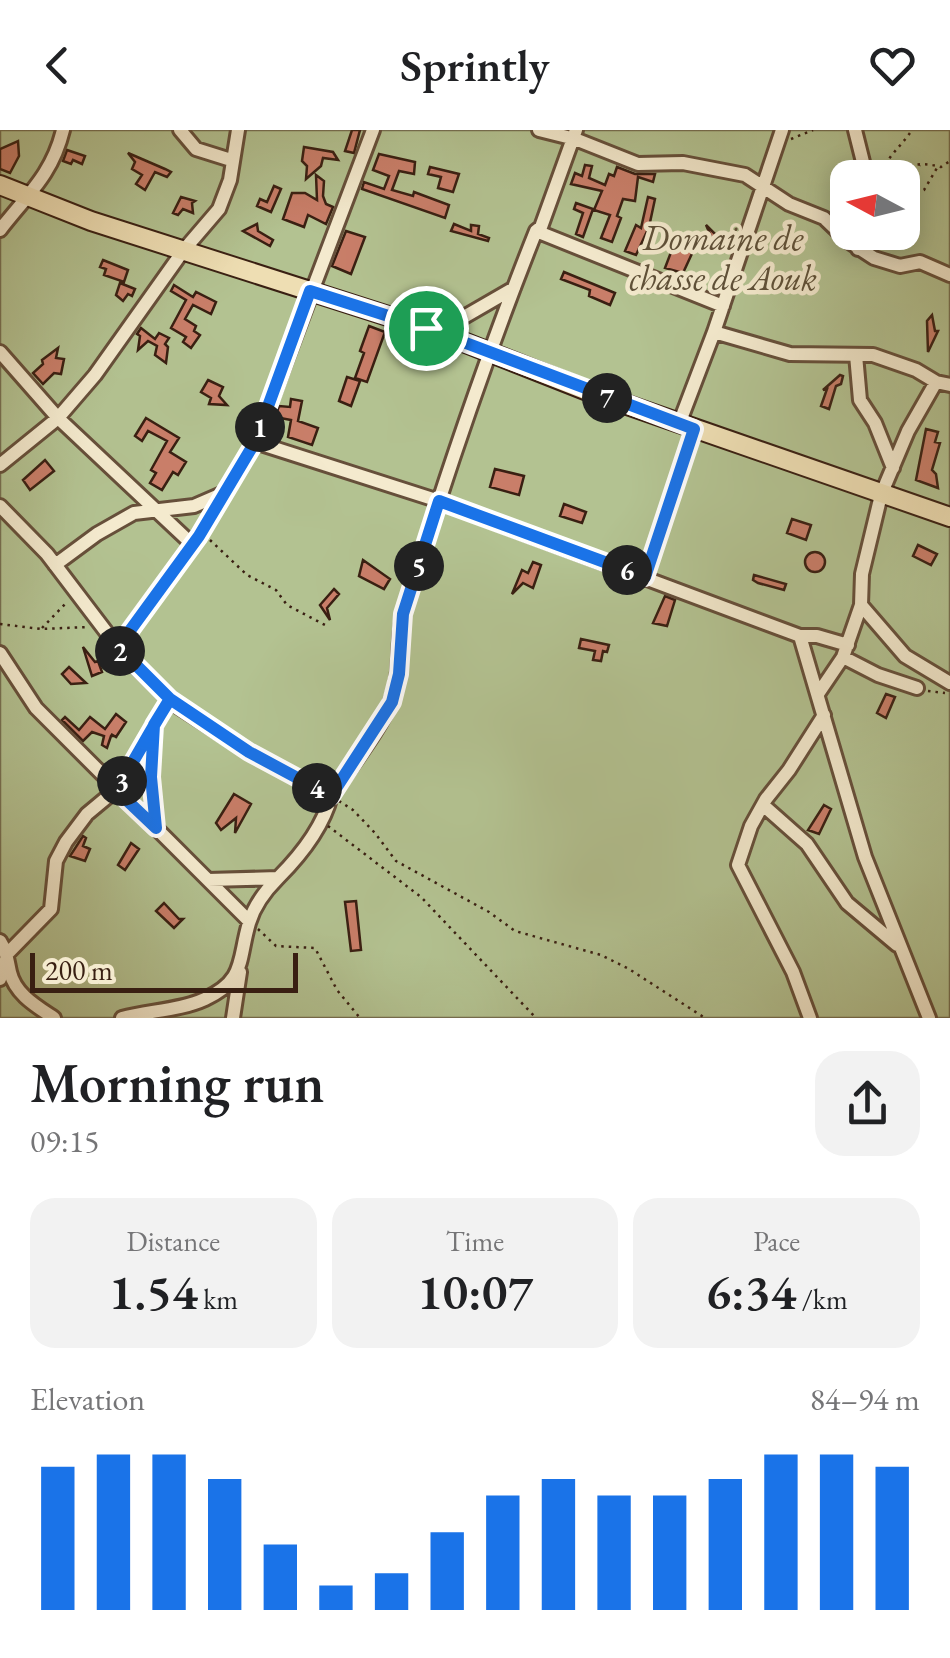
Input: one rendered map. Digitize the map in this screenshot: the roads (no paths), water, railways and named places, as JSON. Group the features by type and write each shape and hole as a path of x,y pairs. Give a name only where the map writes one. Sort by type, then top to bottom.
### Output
{"main road":[{"path":"0,185 183,251 438,332 686,427 950,517"}],"street":[{"path":"0,230 44,180 63,130"},
{"path":"180,130 196,148 231,160"},
{"path":"118,647 202,532 255,442 373,130"},
{"path":"645,577 714,332 782,130"},
{"path":"855,130 862,160"},
{"path":"0,465 58,418 95,376 183,251 219,210 230,180 239,131"},
{"path":"544,131 576,134 638,164 703,167 745,176 830,223"},
{"path":"233,1018 249,922 264,891 297,860 322,820 331,796 392,702 399,674 403,614 439,501 514,288 576,134"},
{"path":"536,231 723,306"},
{"path":"860,250 894,266 920,262 950,275"},
{"path":"438,332 514,288"},
{"path":"714,332 790,354 873,355 899,362 943,383 908,432 881,495 862,574 862,605 845,651 818,694"},
{"path":"0,352 58,418 193,545"},
{"path":"856,355 860,400 875,423 893,468"},
{"path":"255,442 439,501 800,636 817,636 878,675 917,688 906,656"},
{"path":"56,565 97,534 134,514 194,506 226,492"},
{"path":"0,506 56,565 118,647 170,699 249,752 331,796"},
{"path":"862,605 906,656 950,683"},
{"path":"800,636 866,857 929,1018"},
{"path":"0,653 36,708 249,922"},
{"path":"0,978 4,947 52,909 56,861 66,842 86,814 116,790 170,699"},
{"path":"810,1018 793,972 738,865 762,805 824,715"},
{"path":"154,725 151,777 156,828"},
{"path":"762,805 807,844 847,903 902,950"},
{"path":"208,880 278,878"},
{"path":"4,947 19,992 54,1018"},
{"path":"122,1018 202,1001 230,984 240,969"}],"park label":[{"name":"Domaine de chasse de Aouk","path":"723,257"}]}
